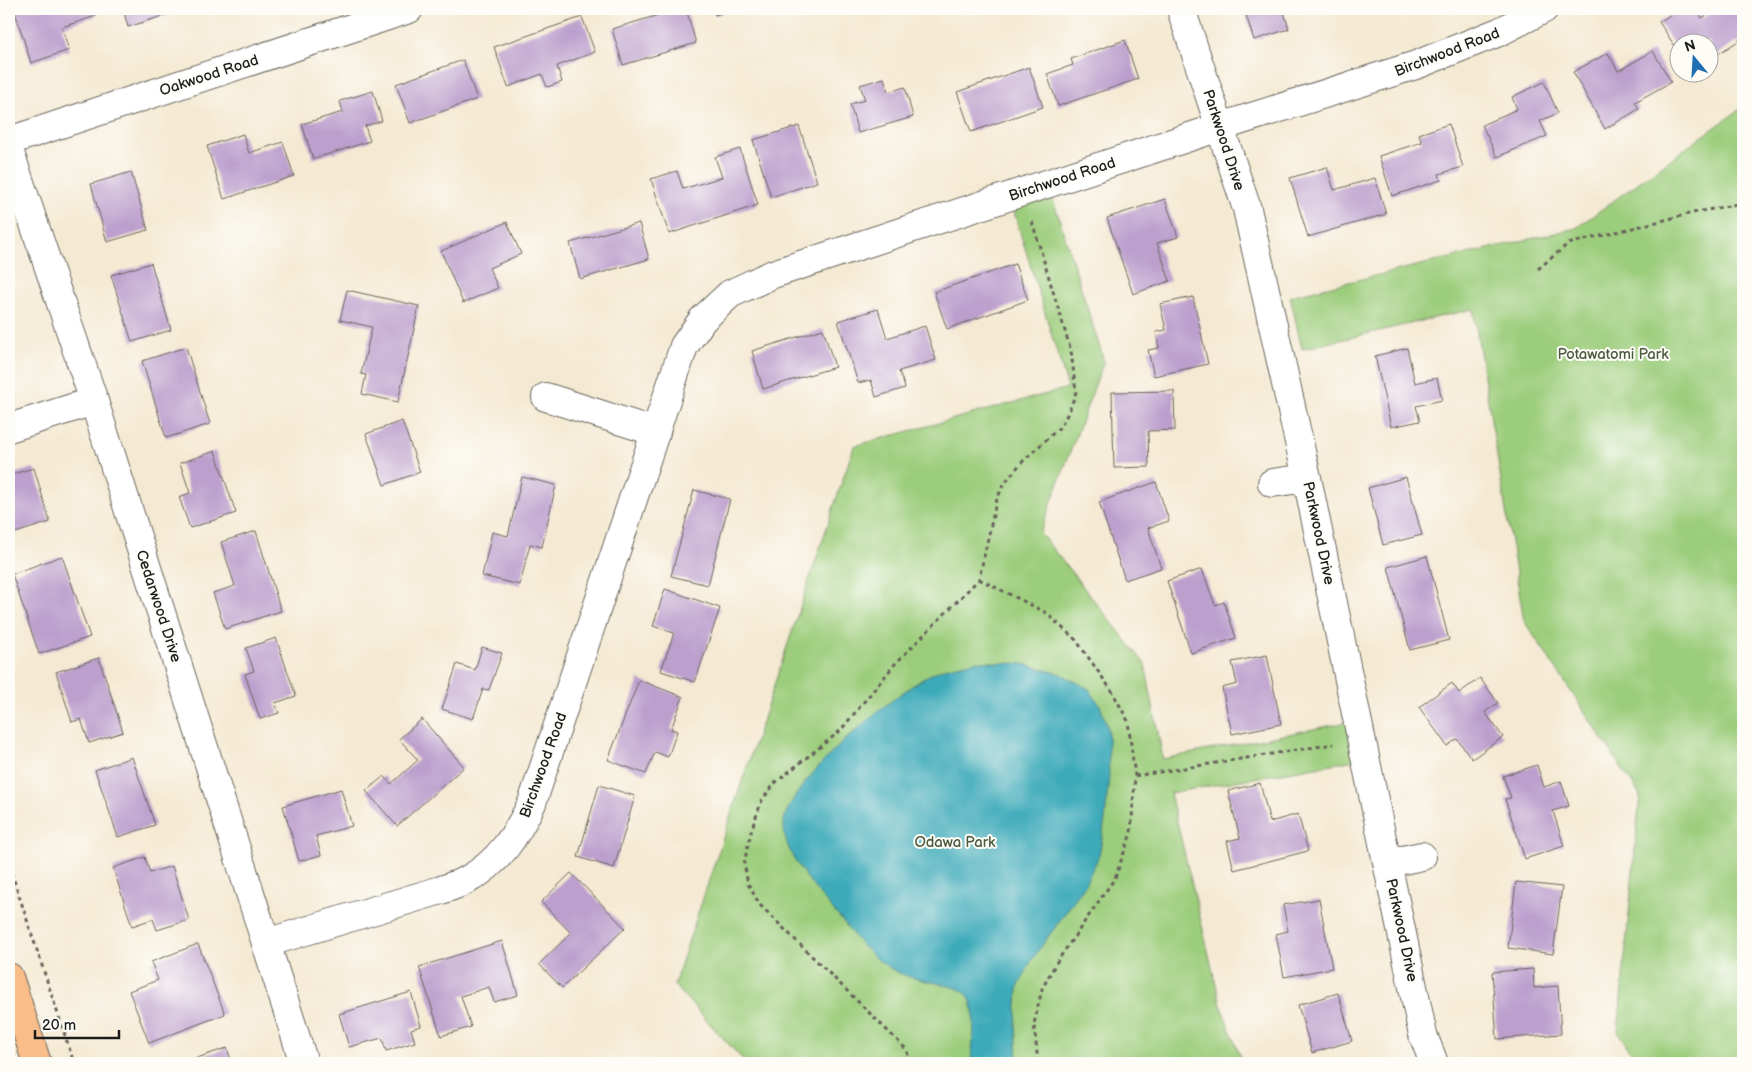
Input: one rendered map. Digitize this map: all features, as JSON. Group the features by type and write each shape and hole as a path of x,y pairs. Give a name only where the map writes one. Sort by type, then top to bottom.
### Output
{"main road":[{"path":"9,977 37,1063"}],"street":[{"name":"Oakwood Road","path":"9,141 409,9"},
{"name":"Parkwood Drive","path":"1181,9 1247,209 1307,478 1424,1035 1434,1063"},
{"name":"Birchwood Road","path":"266,943 441,890 468,879 494,860 519,830 532,802 684,346 703,318 730,294 773,274 1220,127 1416,65 1499,32 1544,9"},
{"name":"Cedarwood Drive","path":"9,150 94,401 304,1063"},
{"path":"546,397 656,432"},
{"path":"9,428 94,401"},
{"path":"1272,483 1307,478"},
{"path":"1388,863 1422,856"}],"path":[{"path":"911,1063 906,1049 760,905 748,884 744,863 752,828 762,800 776,782 840,731 895,664 979,579 996,502 1003,484 1020,463 1060,426 1070,409 1076,392 1071,351 1023,192"},
{"path":"1538,269 1568,244 1697,212 1743,203"},
{"path":"979,579 1045,612 1076,640 1112,690 1128,721 1135,776 1131,833 1114,878 1056,963 1042,989 1034,1024 1038,1063"},
{"path":"1135,776 1362,740"},
{"path":"9,865 74,1063"}],"green space":[{"name":"Potawatomi Park","path":"1743,107 1743,1063 1638,1063 1618,1032 1640,795 1524,621 1473,309 1302,349 1290,296 1576,228"},
{"name":"Odawa Park","path":"1048,183 1104,361 1040,533 1145,664 1163,759 1358,720 1366,758 1170,793 1222,1009 1243,1063 746,1063 674,985 854,446 1068,388 1009,196"}],"water":[{"path":"977,661 1023,664 1061,674 1089,689 1100,705 1108,728 1109,776 1099,856 1083,888 1031,961 1018,988 1016,1023 1018,1063 971,1063 974,1016 970,999 966,993 953,987 904,975 889,968 870,953 858,941 804,873 790,851 784,831 784,822 790,804 805,783 849,736 900,694 923,679 944,668"}],"building":[{"path":"14,9 94,9 96,16 62,27 69,50 31,63"},
{"path":"123,9 185,9 128,27"},
{"path":"679,9 686,9 696,43 623,65 612,29"},
{"path":"713,9 735,9 715,15"},
{"path":"1244,9 1283,9 1289,29 1254,40"},
{"path":"1679,9 1696,9 1702,18 1717,9 1743,9 1743,38 1720,53 1720,32 1670,32 1670,39 1659,22"},
{"path":"582,17 595,52 557,66 562,82 547,87 542,74 508,87 494,47"},
{"path":"1125,40 1138,79 1058,106 1047,74 1073,65 1071,59"},
{"path":"1653,51 1671,82 1635,102 1639,109 1605,129 1573,72 1608,53 1618,71"},
{"path":"463,60 477,99 410,123 396,84"},
{"path":"1029,67 1043,107 971,132 957,92"},
{"path":"884,78 888,92 905,87 913,117 858,133 850,104 865,100 860,85"},
{"path":"1544,82 1558,113 1540,121 1547,136 1497,157 1482,125 1517,109 1512,97"},
{"path":"373,91 382,121 365,126 370,141 313,159 302,124 343,112 340,101"},
{"path":"1449,124 1463,167 1439,174 1441,180 1392,196 1379,156 1422,142 1419,134"},
{"path":"799,126 817,182 771,197 753,140"},
{"path":"243,134 249,153 283,142 294,176 224,199 207,146"},
{"path":"740,149 758,205 669,234 651,179 677,171 683,189 722,177 715,157"},
{"path":"1327,167 1334,190 1375,178 1386,214 1308,237 1290,178"},
{"path":"131,172 148,230 107,242 91,184"},
{"path":"1165,199 1178,237 1157,243 1170,281 1133,294 1107,218"},
{"path":"507,222 521,254 489,268 498,288 463,303 441,251"},
{"path":"639,223 649,259 580,279 570,243"},
{"path":"151,263 171,330 132,342 111,275"},
{"path":"1015,264 1028,300 947,329 934,292"},
{"path":"347,290 419,306 398,402 362,394 366,375 361,374 372,327 340,320"},
{"path":"1193,297 1208,364 1154,376 1148,350 1159,348 1156,332 1166,330 1160,304"},
{"path":"878,309 887,338 925,326 936,360 899,371 905,388 876,397 871,380 858,383 838,321"},
{"path":"823,329 835,367 763,389 752,351"},
{"path":"186,347 210,424 166,438 142,361"},
{"path":"1407,348 1415,383 1437,378 1442,400 1416,406 1420,421 1391,427 1375,356"},
{"path":"1174,391 1175,430 1148,431 1149,467 1114,468 1112,392"},
{"path":"402,421 420,472 384,485 366,434"},
{"path":"215,451 236,513 190,528 179,497 190,493 180,463"},
{"path":"34,468 50,522 9,535 9,475"},
{"path":"522,477 556,485 542,547 530,544 520,585 482,576 492,532 508,536"},
{"path":"1406,477 1422,535 1383,545 1368,488"},
{"path":"1156,482 1169,521 1148,528 1161,568 1125,580 1099,502"},
{"path":"694,490 730,499 708,585 671,576"},
{"path":"256,531 281,611 225,629 213,593 235,586 221,542"},
{"path":"62,556 90,637 39,654 12,574"},
{"path":"1427,556 1449,640 1410,650 1388,567"},
{"path":"1202,569 1215,605 1224,602 1236,638 1191,653 1167,581"},
{"path":"665,589 720,608 695,682 661,671 674,633 653,626"},
{"path":"276,638 296,696 275,703 279,713 260,719 245,674 254,671 246,648"},
{"path":"482,647 502,653 489,690 483,689 473,719 442,709 457,664 475,670"},
{"path":"1267,655 1281,724 1232,734 1222,688 1237,684 1232,662"},
{"path":"99,658 123,732 89,743 81,719 72,722 56,672"},
{"path":"1480,678 1498,703 1485,712 1503,737 1472,759 1457,739 1447,746 1419,707 1452,683 1459,693"},
{"path":"639,680 683,697 671,729 677,731 668,757 655,752 646,774 608,760"},
{"path":"422,719 464,767 397,826 366,791 384,776 391,784 418,760 399,739"},
{"path":"132,757 155,825 118,837 95,770"},
{"path":"1537,765 1544,787 1561,781 1569,806 1553,811 1564,846 1525,859 1505,799 1511,798 1503,776"},
{"path":"1260,783 1270,822 1298,814 1308,851 1234,870 1227,841 1240,838 1228,791"},
{"path":"599,785 635,796 614,868 578,857"},
{"path":"341,789 352,826 316,836 321,855 299,861 283,806"},
{"path":"145,857 150,873 172,866 189,920 157,930 153,919 132,926 113,868"},
{"path":"571,873 625,928 562,988 539,964 571,933 541,902"},
{"path":"1516,882 1562,887 1553,954 1508,948"},
{"path":"1319,899 1332,968 1284,977 1276,934 1288,931 1283,905"},
{"path":"502,941 518,995 494,1002 489,987 461,996 471,1027 441,1036 419,967"},
{"path":"198,944 225,1014 149,1043 129,991 158,980 151,962"},
{"path":"1533,969 1534,988 1558,986 1561,1034 1497,1039 1492,972"},
{"path":"411,992 421,1026 411,1029 415,1042 386,1051 382,1038 349,1047 339,1014"},
{"path":"1338,993 1352,1041 1312,1053 1298,1005"},
{"path":"227,1048 232,1063 182,1063"}]}
